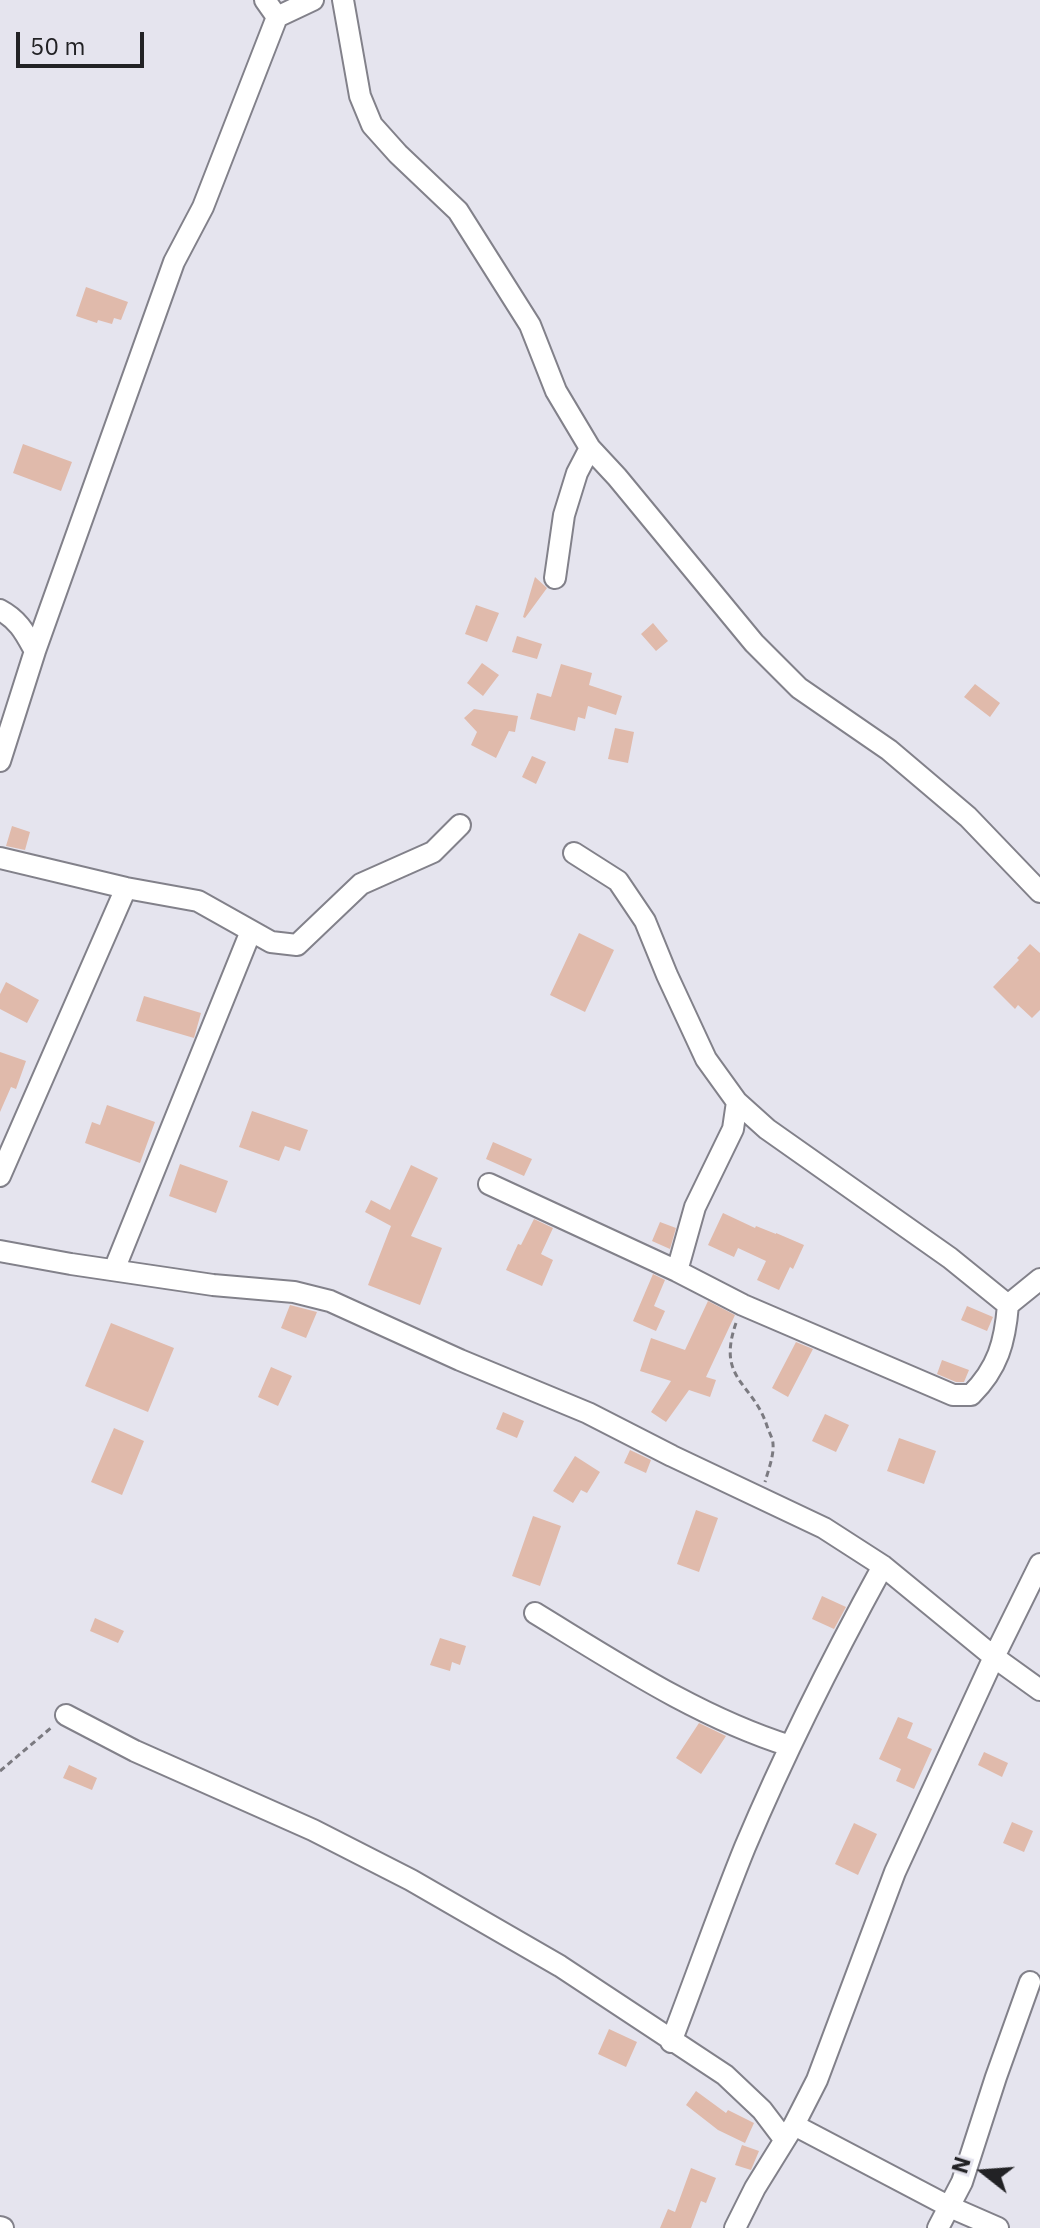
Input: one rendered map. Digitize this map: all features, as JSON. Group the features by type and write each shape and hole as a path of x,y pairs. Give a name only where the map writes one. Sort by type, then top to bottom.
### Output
{"street":[{"path":"0,761 35,651 174,262 203,207 271,8 313,0"},
{"path":"343,0 360,96 372,125 458,211 530,325 556,391 590,448 754,643 799,688 889,750 968,817 1040,892"},
{"path":"555,578 564,515 577,473 590,448"},
{"path":"0,610 12,616 35,651"},
{"path":"0,858 126,888 198,901 271,942 297,945 361,884 433,852 460,825"},
{"path":"574,853 618,881 645,921 706,1059 737,1102 767,1129 950,1258 1008,1305"},
{"path":"0,1176 126,888"},
{"path":"114,1270 251,931"},
{"path":"677,1271 695,1207 733,1129 737,1102"},
{"path":"489,1184 743,1305 953,1395 971,1395 985,1381 1006,1337 1008,1305 1040,1279"},
{"path":"0,1251 213,1285 294,1292 330,1301 588,1413 824,1528 883,1566 994,1657 1040,1690"},
{"path":"735,2228 817,2080 895,1872 1040,1564"},
{"path":"671,2042 745,1848 790,1746 883,1566"},
{"path":"535,1613 677,1698 753,1734 790,1746"},
{"path":"66,1715 135,1751 313,1830 411,1880 560,1966 725,2075 789,2132 998,2228"},
{"path":"938,2228 970,2161 1030,1982"}],"path":[{"path":"743,1305 730,1339 730,1361 735,1377 764,1415 774,1444 762,1497"},
{"path":"0,1771 66,1715"}],"building":[{"path":"86,287 128,302 121,320 114,318 112,324 98,320 97,323 76,316"},
{"path":"23,444 72,462 61,491 13,473"},
{"path":"535,577 547,588 525,618 523,617"},
{"path":"476,605 499,613 487,642 465,634"},
{"path":"653,623 668,641 656,651 641,634"},
{"path":"517,636 542,644 537,659 512,652"},
{"path":"482,663 499,675 483,696 467,683"},
{"path":"561,664 592,673 589,685 622,696 616,715 588,706 585,719 578,717 575,731 530,719 537,693 551,697"},
{"path":"975,684 1000,703 990,717 964,697"},
{"path":"474,709 518,716 515,732 509,731 496,758 471,745 477,732 464,718"},
{"path":"615,728 634,732 628,763 608,759"},
{"path":"532,756 546,762 536,784 522,777"},
{"path":"12,826 30,832 25,850 6,846"},
{"path":"579,933 614,950 585,1012 550,995"},
{"path":"1030,944 1040,953 1040,1010 1032,1018 1018,1005 1015,1009 993,987"},
{"path":"6,982 39,1000 27,1023 0,1009 0,994"},
{"path":"144,996 201,1013 194,1038 136,1021"},
{"path":"0,1052 26,1061 16,1089 11,1087 0,1112"},
{"path":"107,1105 155,1122 140,1163 85,1143 92,1122 100,1125"},
{"path":"252,1111 308,1130 300,1151 285,1146 279,1161 239,1147"},
{"path":"493,1142 532,1159 524,1176 486,1159"},
{"path":"180,1164 228,1181 216,1213 169,1196"},
{"path":"411,1165 438,1178 411,1236 442,1248 420,1305 368,1285 391,1226 365,1212 371,1200 390,1210"},
{"path":"723,1213 804,1245 779,1290 757,1280 766,1261 738,1248 734,1257 708,1245"},
{"path":"534,1219 553,1228 541,1254 553,1260 542,1286 506,1270"},
{"path":"660,1222 676,1228 670,1249 652,1241"},
{"path":"653,1274 665,1280 654,1306 665,1311 656,1331 633,1321"},
{"path":"708,1301 735,1315 706,1377 716,1380 710,1397 689,1390 666,1422 651,1412 671,1381 640,1371 651,1338 685,1350"},
{"path":"290,1305 317,1312 306,1338 281,1328"},
{"path":"967,1306 993,1317 987,1331 961,1320"},
{"path":"111,1323 174,1348 148,1412 85,1386"},
{"path":"796,1342 813,1349 788,1397 772,1388"},
{"path":"942,1360 969,1370 964,1382 937,1374"},
{"path":"271,1367 292,1376 278,1406 258,1397"},
{"path":"503,1412 524,1421 517,1438 496,1429"},
{"path":"825,1414 849,1425 836,1452 812,1441"},
{"path":"114,1428 144,1441 122,1495 91,1482"},
{"path":"899,1438 936,1451 924,1484 887,1471"},
{"path":"630,1450 651,1460 646,1473 624,1463"},
{"path":"575,1456 600,1472 587,1493 581,1490 573,1503 553,1491"},
{"path":"696,1510 718,1518 699,1572 677,1564"},
{"path":"533,1516 561,1526 540,1586 512,1576"},
{"path":"822,1596 846,1607 834,1629 812,1619"},
{"path":"95,1618 124,1631 118,1643 90,1631"},
{"path":"440,1638 466,1646 460,1665 452,1662 450,1671 430,1665"},
{"path":"898,1717 913,1723 907,1738 932,1749 914,1789 896,1781 901,1769 879,1759"},
{"path":"699,1723 726,1736 701,1774 676,1758"},
{"path":"984,1752 1008,1763 1002,1777 978,1765"},
{"path":"69,1765 97,1778 92,1790 63,1778"},
{"path":"1012,1822 1033,1831 1024,1852 1003,1843"},
{"path":"854,1823 877,1834 858,1875 835,1864"},
{"path":"609,2029 637,2042 626,2067 598,2054"},
{"path":"696,2091 726,2113 728,2110 754,2123 745,2143 718,2130 686,2105"},
{"path":"742,2145 759,2151 751,2170 735,2165"},
{"path":"691,2168 716,2178 706,2203 701,2201 691,2228 660,2228 668,2209 675,2212"}]}
